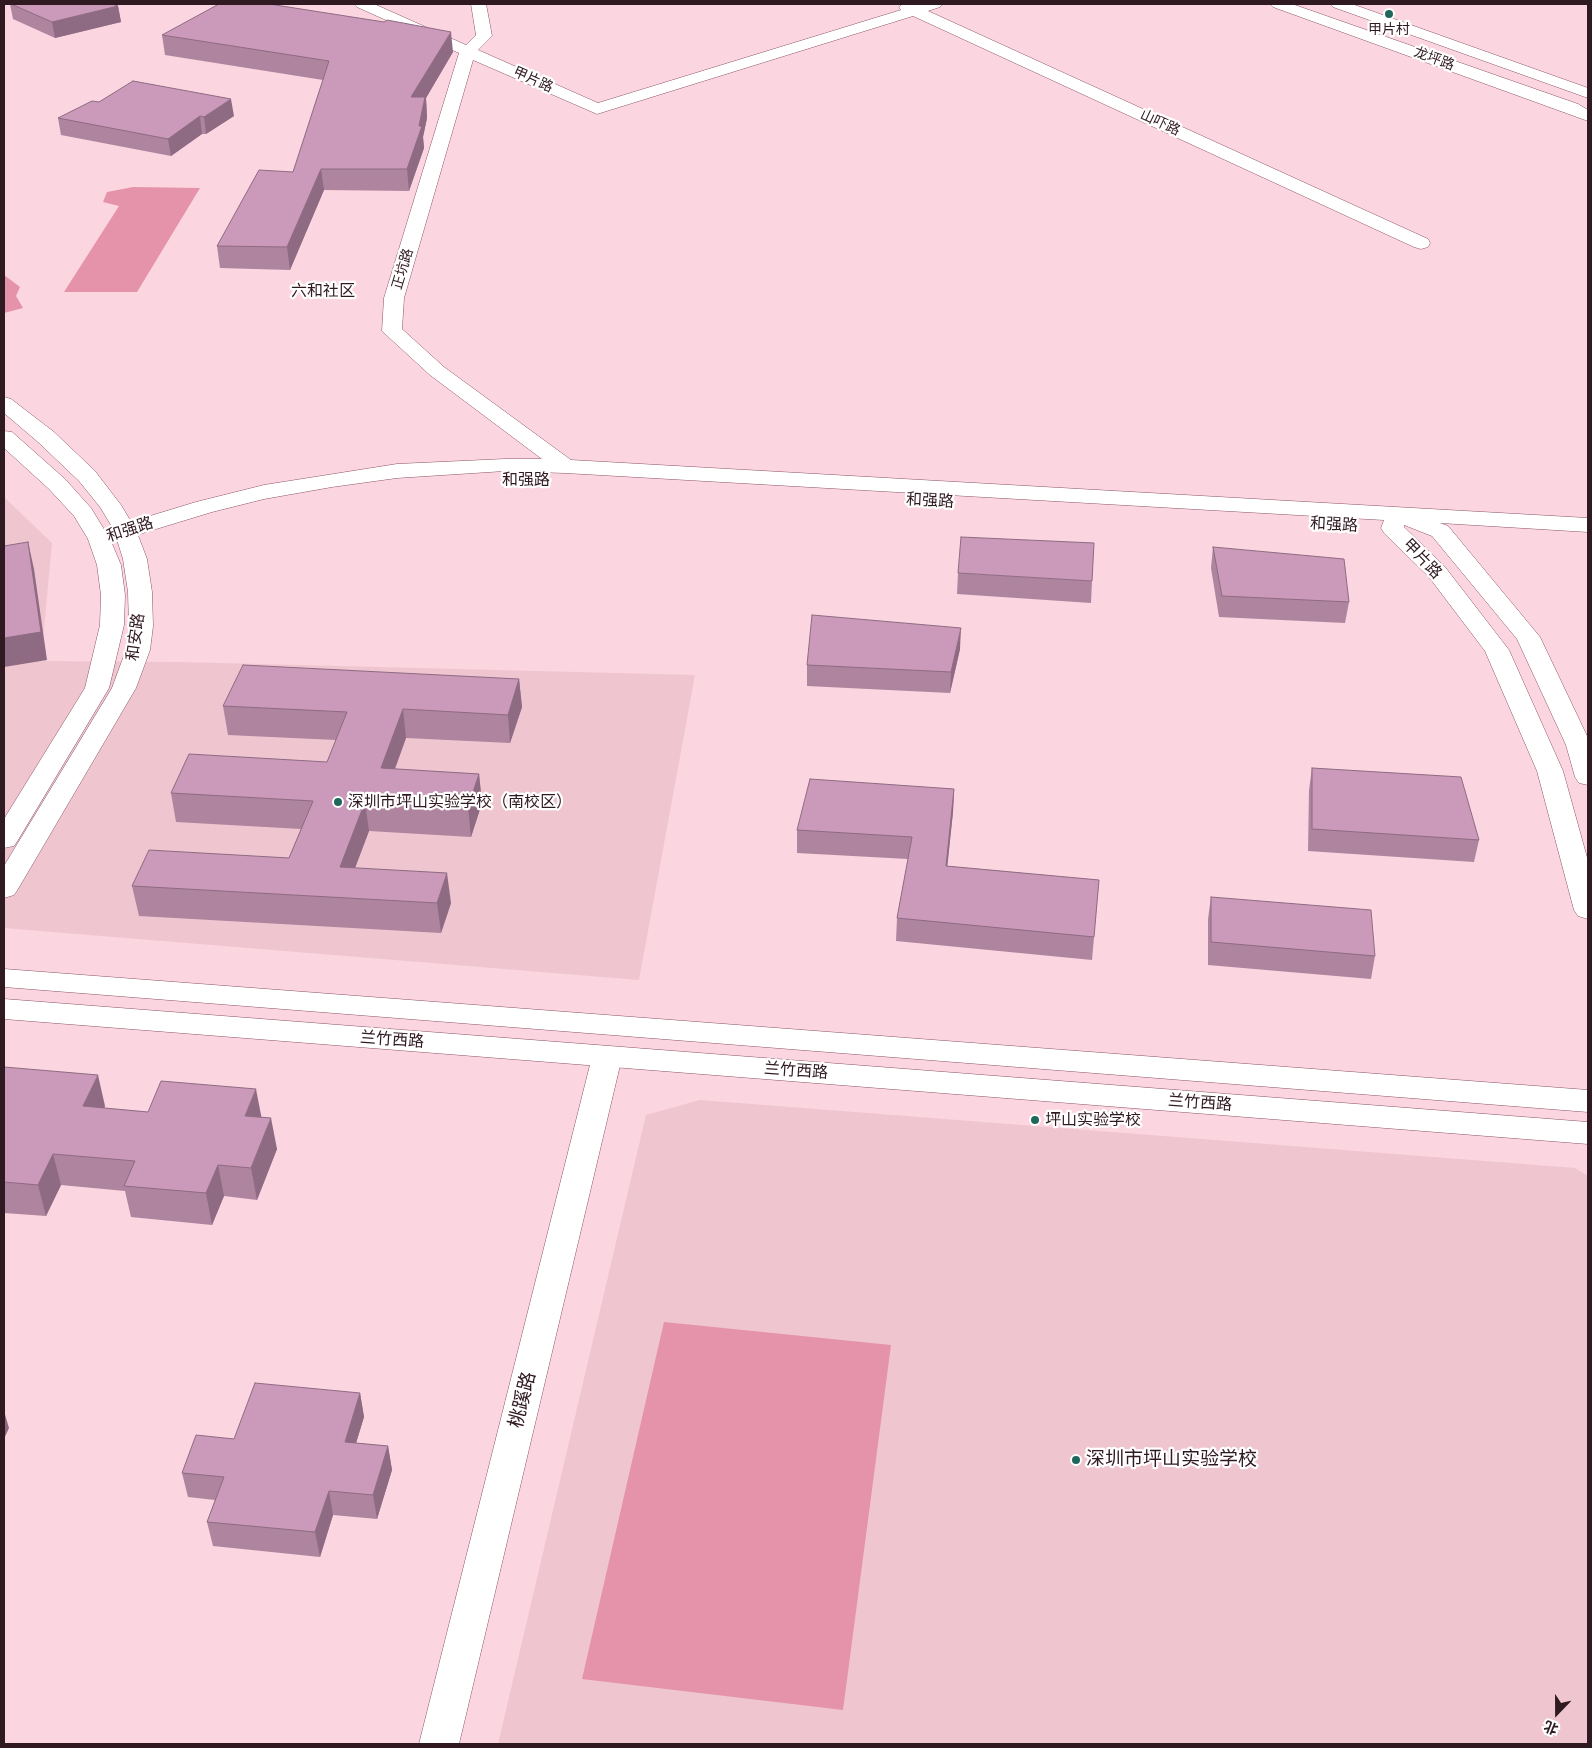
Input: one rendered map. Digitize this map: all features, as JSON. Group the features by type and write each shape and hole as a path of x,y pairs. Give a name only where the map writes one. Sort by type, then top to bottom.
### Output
{"street":[{"name":"甲片路","path":"362,4 597,109 915,10"},
{"name":"甲片路","path":"387,4 459,36 468,51"},
{"name":"正坑路","path":"479,4 484,36 468,51 394,298 392,331 438,371 565,466"},
{"name":"山吓路","path":"899,4 1421,243"},
{"path":"915,10 935,4"},
{"name":"龙坪路","path":"1278,4 1572,108 1588,116"},
{"name":"龙坪路","path":"1338,4 1588,93"},
{"name":"和安路","path":"4,404 46,437 87,476 128,538 135,559 140,592 141,626 138,650 124,688 4,889"},
{"name":"和安路","path":"4,437 57,484 83,512 99,539 109,565 113,595 112,625 97,688 4,840"},
{"name":"和强路","path":"128,538 221,502 264,492 397,471 455,467 565,466 1395,521"},
{"name":"和强路","path":"99,539 128,538 319,496 372,488 502,480 578,481 1395,521 1588,525"},
{"path":"72,501 100,493"},
{"name":"甲片路","path":"1395,521 1440,530 1528,637 1578,745 1588,777"},
{"name":"甲片路","path":"1395,521 1498,650 1550,771 1588,910"},
{"path":"1440,530 1588,539"},
{"name":"兰竹西路","path":"4,978 1588,1101"},
{"name":"兰竹西路","path":"4,1009 1588,1134"},
{"name":"桃蹊路","path":"439,1744 606,1056"}],"shaded area":[{"path":"133,187 200,188 137,292 64,292 119,206 103,202 107,192"},
{"path":"4,275 20,287 16,296 23,308 4,313"},
{"name":"深圳市坪山实验学校（南校区）","path":"4,497 52,543 41,661 180,662 695,675 639,980 4,928"},
{"name":"深圳市坪山实验学校","path":"700,1100 1575,1168 1588,1176 1588,1744 498,1744 646,1115"},
{"path":"664,1322 891,1345 843,1710 582,1679"}],"building":[{"path":"11,4 112,4 118,6 52,22"},
{"path":"219,4 269,4 384,22 387,20 451,32 411,97 425,97 419,126 422,126 407,169 321,169 287,247 217,246 259,170 293,172 329,61 162,35"},
{"path":"133,81 231,99 204,117 200,116 168,139 58,118 92,101 99,102"},
{"path":"961,537 1094,543 1092,581 958,573"},
{"path":"28,542 41,632 4,638 4,546"},
{"path":"1213,547 1344,559 1349,602 1222,596"},
{"path":"812,615 961,628 951,672 807,665"},
{"path":"243,665 519,679 508,715 403,709 381,768 479,774 468,807 365,802 340,867 447,873 437,903 132,886 149,850 289,858 313,801 171,793 189,754 327,762 347,712 223,706"},
{"path":"1312,768 1461,777 1479,840 1312,829"},
{"path":"810,779 954,789 946,866 1099,880 1094,937 897,918 912,837 797,830"},
{"path":"1211,897 1371,910 1375,956 1211,942"},
{"path":"4,1067 98,1075 83,1106 148,1112 161,1081 256,1089 245,1116 271,1118 251,1168 218,1165 206,1193 124,1186 135,1161 53,1154 38,1185 4,1182"},
{"path":"255,1383 360,1393 345,1442 388,1446 373,1495 329,1491 315,1532 207,1522 224,1477 182,1473 196,1435 234,1439"}],"place":[{"name":"甲片村","path":"1389,14"},
{"name":"深圳市坪山实验学校（南校区）","path":"338,802"},
{"name":"坪山实验学校","path":"1035,1120"},
{"name":"深圳市坪山实验学校","path":"1076,1460"}],"district":[{"name":"六和社区","path":"323,291"}]}
